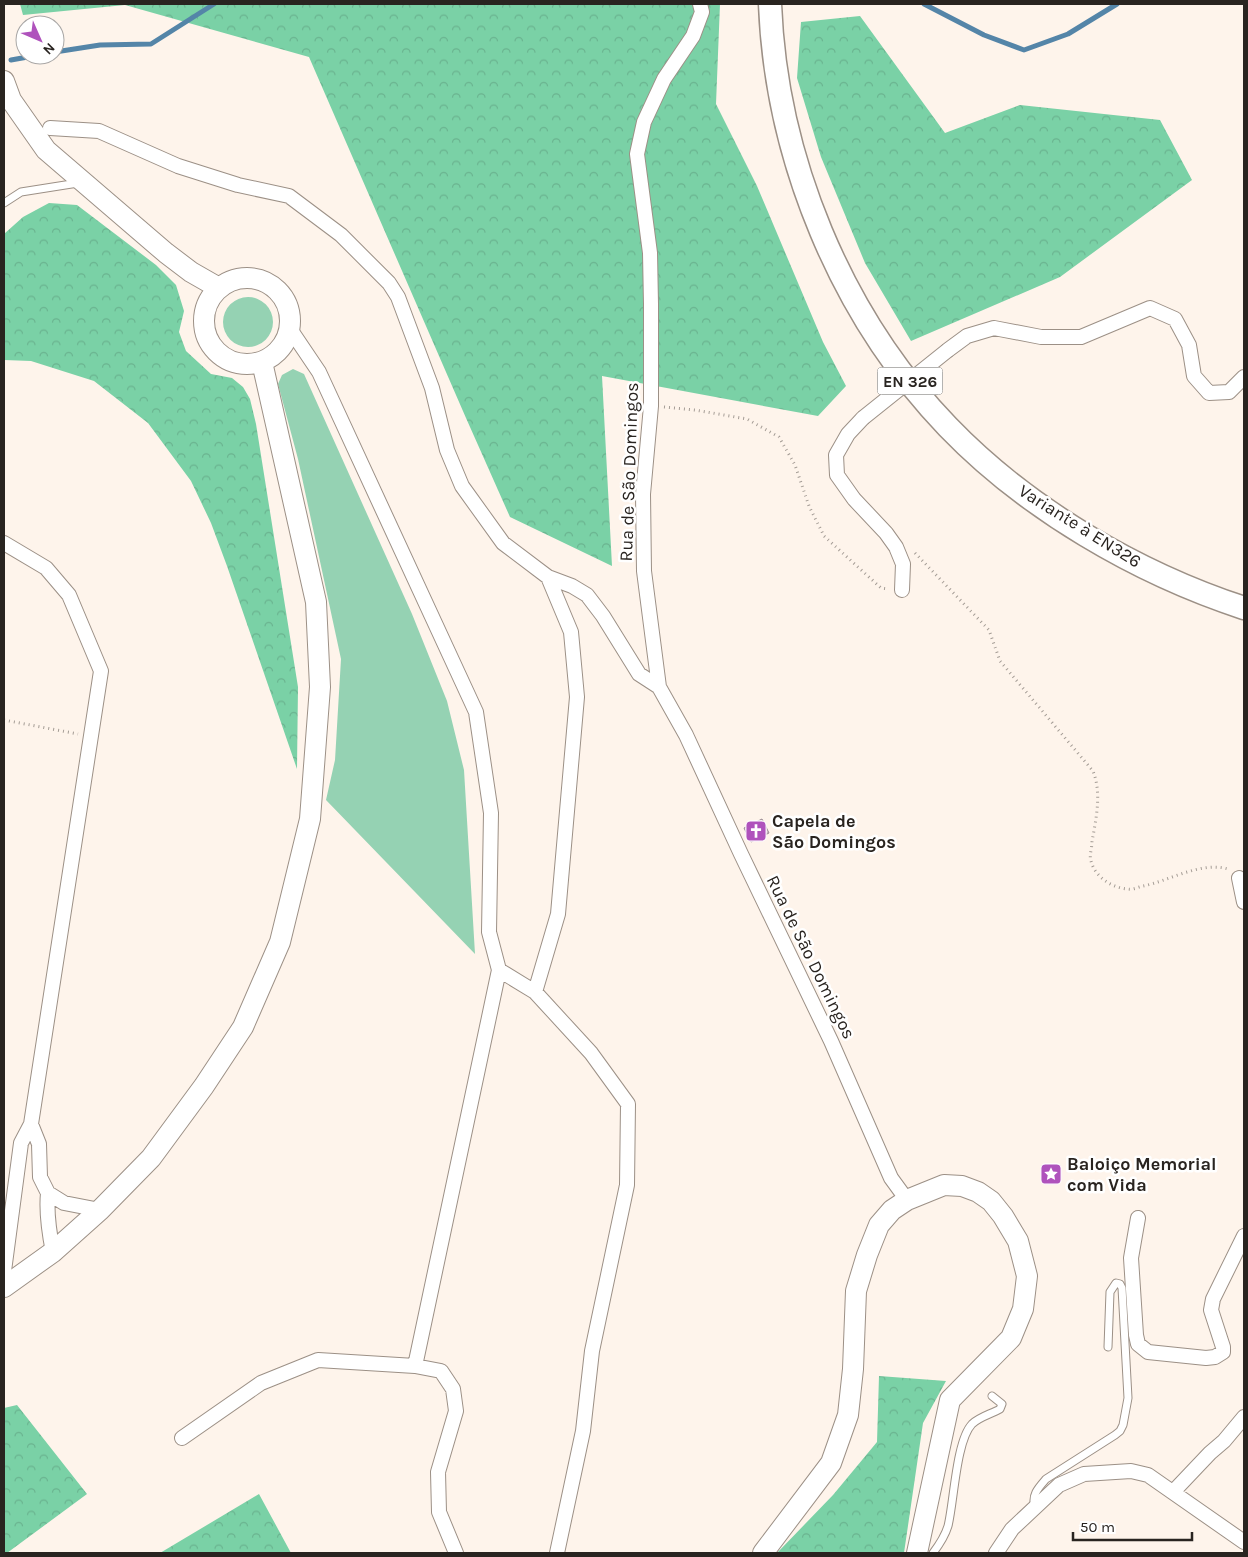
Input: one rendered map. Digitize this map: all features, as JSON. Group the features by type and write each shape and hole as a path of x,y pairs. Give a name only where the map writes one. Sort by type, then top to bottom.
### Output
{"main road":[{"name":"Variante à EN326","path":"770,4 771,36 783,113 810,206 842,277 882,344 919,393 948,427 978,455 1017,489 1050,512 1117,554 1174,580 1244,608"},
{"path":"4,81 11,100 46,150 166,253 191,272 220,288"},
{"path":"248,278 262,281 275,288 285,300 290,314 290,330 283,346 270,358 262,362 247,364 232,362 220,354 210,343 205,329 205,314 210,300 220,288 232,281 248,278"},
{"path":"4,1287 53,1252 100,1210 151,1158 204,1086 242,1027 280,942 310,819 320,687 316,602 262,362"},
{"path":"762,1553 831,1463 848,1415 853,1370 856,1291 879,1225 892,1210 907,1200 944,1186 962,1186 978,1192 991,1201 1003,1216 1018,1241 1027,1276 1023,1309 1010,1338 950,1400 917,1553"}],"street":[{"name":"Rua de São Domingos","path":"700,4 702,12 693,36 664,79 644,122 637,154 650,253 650,406 643,494 644,571 659,687 686,735 831,1041 891,1178 907,1200"},
{"path":"50,128 99,131 178,166 238,185 289,196 340,235 389,283 398,297 432,388 447,450 462,486 503,543 548,577 572,586 586,595 603,616 639,674 659,687"},
{"path":"902,590 903,564 896,547 886,533 854,499 836,475 836,455 848,434 863,418 967,336 994,328 1041,337 1081,337 1150,308 1175,319 1189,345 1194,376 1209,393 1230,392 1244,377"},
{"path":"290,330 319,372 476,712 491,812 489,932 499,970 415,1366"},
{"path":"4,543 46,568 69,595 101,671 31,1124 21,1144 4,1271"},
{"path":"535,992 558,914 577,697 571,632 548,577"},
{"path":"1239,878 1244,902"},
{"path":"499,970 535,992 591,1052 628,1104 627,1185 592,1351 583,1430 557,1553"},
{"path":"31,1124 39,1144 40,1176 48,1193 64,1203 100,1210"},
{"path":"48,1193 46,1208 53,1252"},
{"path":"1138,1218 1131,1258 1136,1335 1138,1344 1148,1352 1215,1358 1223,1352 1224,1347 1211,1310 1213,1299 1244,1236"},
{"path":"182,1438 261,1383 318,1360 415,1366 441,1371 453,1389 456,1411 438,1472 440,1512 456,1553"},
{"path":"1173,1492 1244,1418"},
{"path":"996,1553 1012,1529 1058,1485 1084,1474 1131,1471 1148,1475 1244,1542"}],"lane":[{"path":"4,203 21,192 83,182"},
{"path":"1035,1507 1034,1495 1046,1478 1115,1435 1123,1425 1128,1398 1122,1288 1120,1284 1116,1283 1110,1292 1108,1347"},
{"path":"933,1553 941,1543 948,1528 962,1449 967,1432 973,1423 1000,1409 1002,1404 992,1396"}],"path":[{"path":"650,406 695,410 747,419 779,438 794,465 809,506 824,536 881,588 902,590"},
{"path":"913,552 989,630 1000,661 1093,770 1098,784 1098,804 1090,860 1096,873 1106,883 1129,890 1196,870 1218,866 1233,871 1239,878"},
{"path":"4,720 91,736"}],"green space":[{"path":"20,4 720,4 716,104 757,186 823,342 846,386 818,416 602,376 612,566 510,517 309,57 125,5 23,15"},
{"path":"860,16 945,133 1020,105 1160,120 1192,180 1060,277 911,341 865,263 821,157 797,78 801,22"},
{"path":"49,203 77,205 156,265 176,285 184,311 179,332 186,351 211,374 232,378 243,387 250,399 256,424 298,687 297,769 227,566 211,523 191,481 148,423 94,381 31,361 4,360 4,234 23,217"},
{"path":"243,297 253,297 266,304 273,317 273,327 266,340 253,347 243,347 234,343 227,336 223,327 223,317 227,308 234,301"},
{"path":"293,369 304,374 412,614 447,701 464,770 475,954 326,800 335,760 341,659 298,459 278,384 282,375"},
{"path":"879,1376 946,1381 923,1423 904,1553 777,1553 833,1495 877,1442"},
{"path":"17,1405 87,1494 7,1553 4,1553 4,1408"},
{"path":"259,1494 291,1553 160,1553"}],"building":[{"name":"Capela de São Domingos","path":"762,819 769,833 751,842 744,828"}],"waterway":[{"path":"65,50 100,45 151,44 214,4"},
{"path":"924,4 984,35 1024,50 1068,34 1117,4"},
{"path":"11,60 15,59"}],"place":[{"name":"Capela de São Domingos","path":"756,831"},
{"name":"Baloiço Memorial com Vida","path":"1051,1174"}]}
